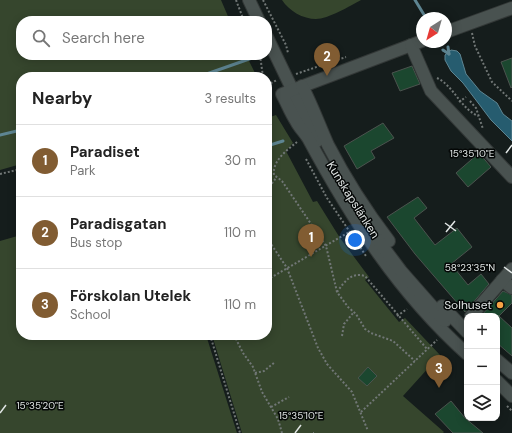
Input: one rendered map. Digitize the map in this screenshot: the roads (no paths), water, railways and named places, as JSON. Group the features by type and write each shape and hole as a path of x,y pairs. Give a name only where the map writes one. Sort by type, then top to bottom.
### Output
{"street":[{"path":"249,0 257,16"},
{"path":"452,30 512,8"},
{"path":"416,43 297,83 282,94 295,120 307,137 332,185 373,248 409,293 464,351"},
{"name":"Kunskapslänken","path":"272,45 297,83 332,168 359,214 388,254 425,299 464,340"},
{"path":"418,48 431,91 512,177"},
{"path":"297,83 329,146 366,209 402,259 464,326"},
{"path":"474,313 512,268"},
{"path":"502,280 512,288"},
{"path":"500,363 512,373"},
{"path":"500,373 512,383"},
{"path":"500,384 512,396"}],"water":[{"path":"451,50 457,51 460,54 466,74 480,91 497,103 503,114 512,121 512,141 491,120 463,83 451,71 445,60 445,55"}],"waterway":[{"path":"415,0 422,12"},
{"path":"448,48 449,54"},
{"path":"443,50 449,54"},
{"path":"212,72 246,60"},
{"path":"0,135 16,131"},
{"path":"272,144 283,141"}],"place":[{"name":"Paradisgatan","path":"327,76"},
{"name":"Paradiset","path":"311,257"},
{"name":"Solhuset","path":"500,305"},
{"name":"Förskolan Utelek","path":"439,388"}]}
